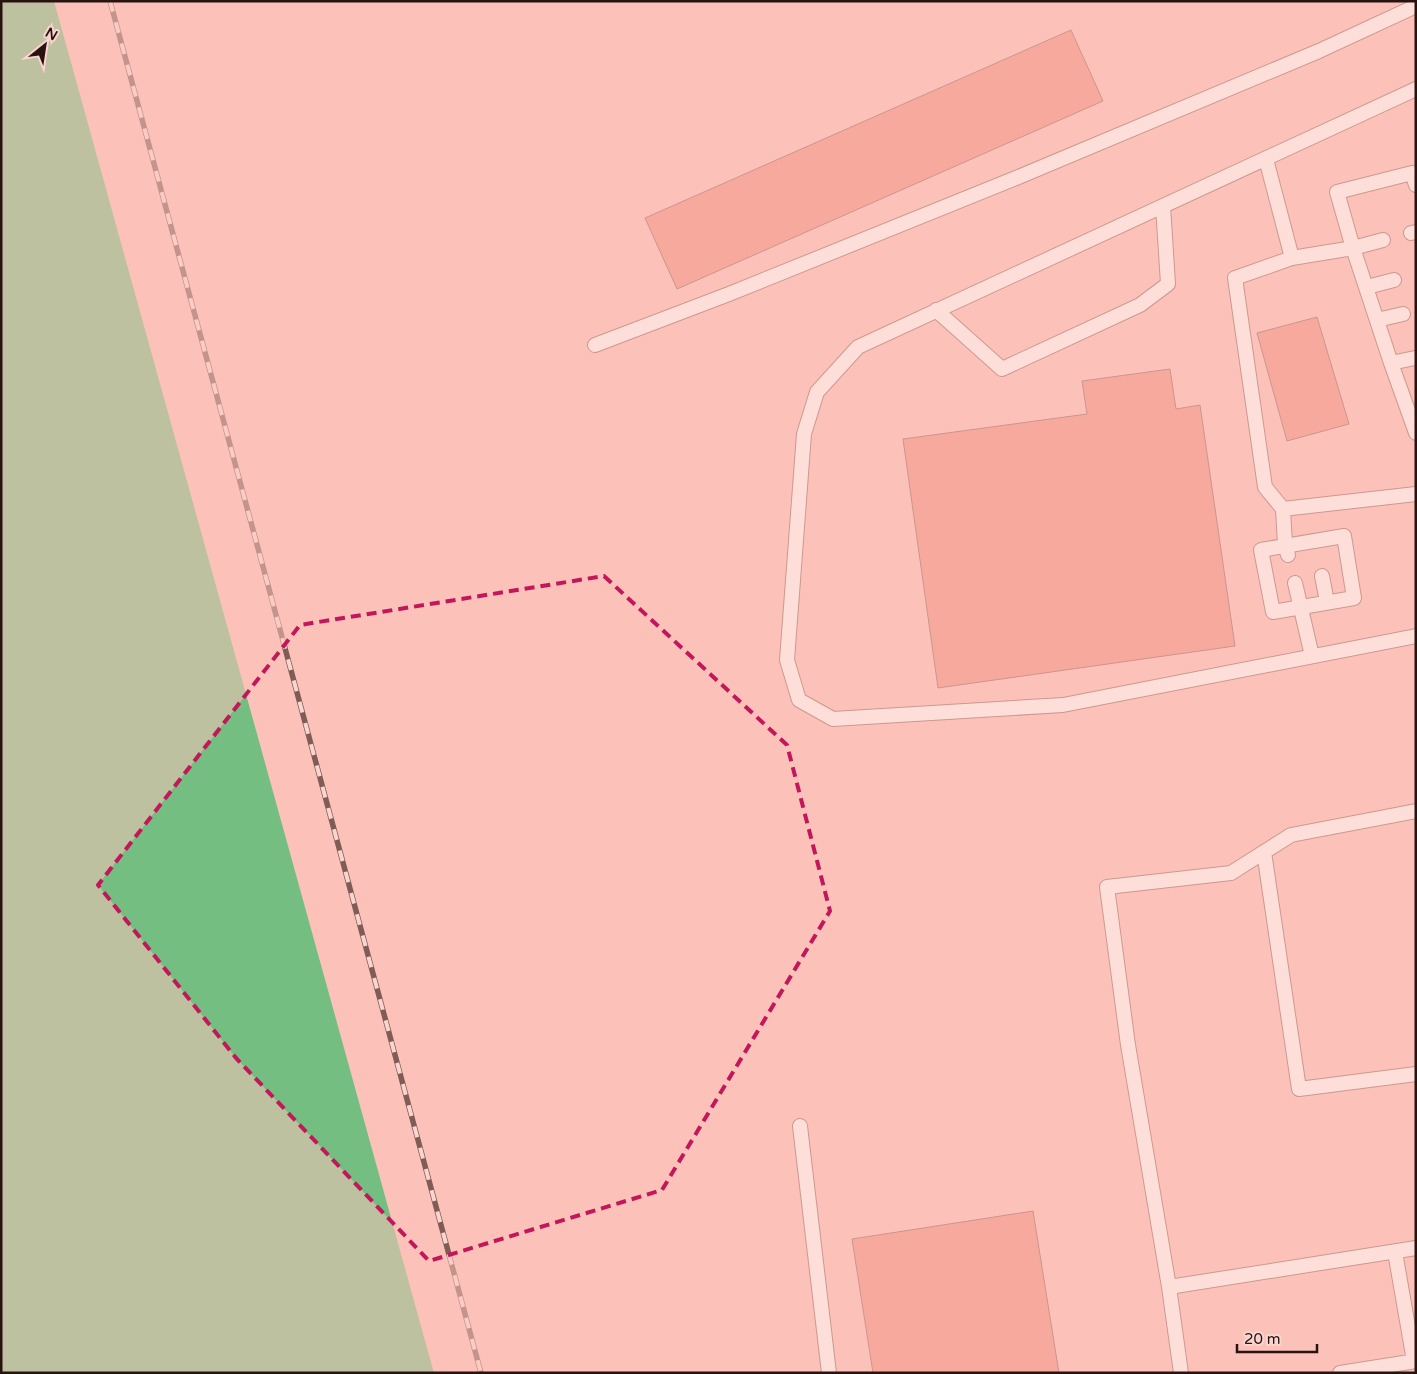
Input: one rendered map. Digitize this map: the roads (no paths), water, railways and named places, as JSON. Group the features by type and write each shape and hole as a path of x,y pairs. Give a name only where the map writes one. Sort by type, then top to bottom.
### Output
{"lane":[{"path":"595,345 729,294 1016,178 1319,51 1416,6"},
{"path":"1416,89 858,347 817,392 804,434 787,660 799,700 832,719 1063,705 1416,636"},
{"path":"1266,159 1292,258"},
{"path":"1416,185 1412,173 1336,192 1390,363 1412,412 1416,433"},
{"path":"936,310 1002,368 1028,357 1140,305 1168,284 1163,206"},
{"path":"1286,550 1283,509 1265,487 1235,278 1292,258 1353,248 1383,240"},
{"path":"1367,287 1394,280"},
{"path":"1377,320 1403,314"},
{"path":"1390,363 1415,358"},
{"path":"1283,509 1416,494"},
{"path":"1344,536 1354,598 1273,612 1261,550 1286,550 1344,536"},
{"path":"1322,576 1327,602"},
{"path":"1295,583 1312,656"},
{"path":"1181,1373 1169,1287 1128,1045 1107,887 1231,873 1291,835 1416,811"},
{"path":"1264,852 1300,1089 1416,1074"},
{"path":"800,1126 829,1373"},
{"path":"1169,1287 1416,1248"},
{"path":"1340,1373 1415,1361 1395,1252"}],"railway":[{"path":"110,1 481,1373"}]}
